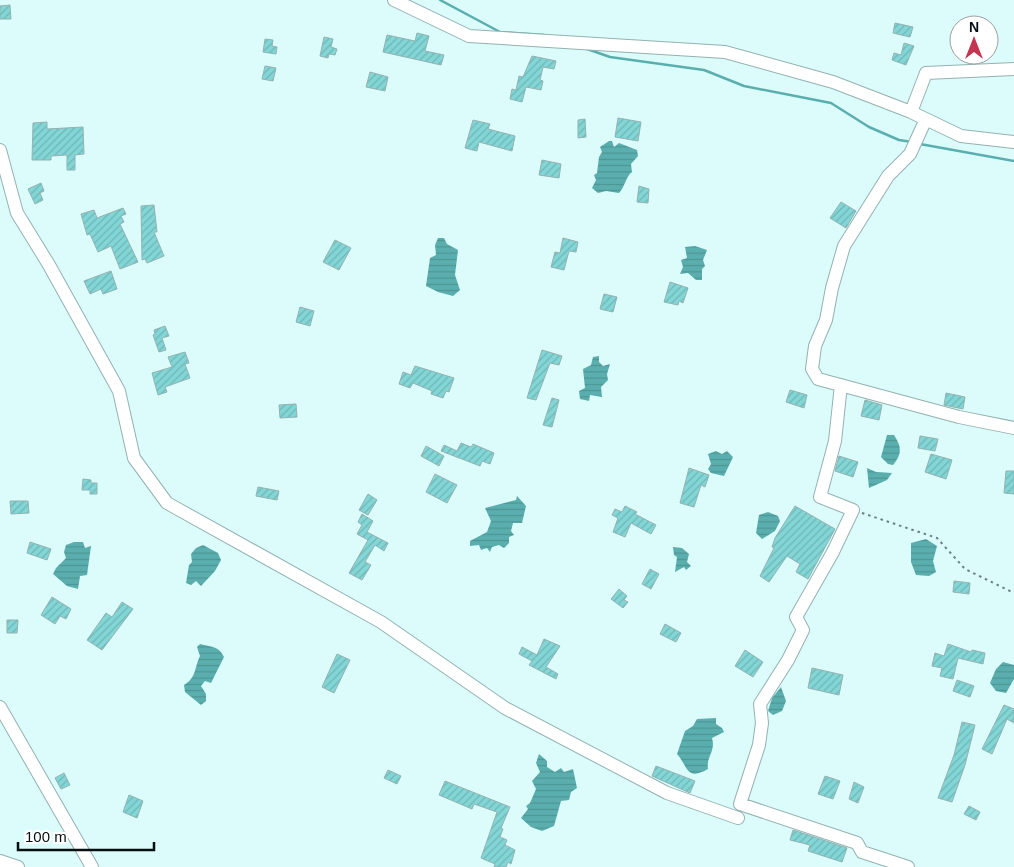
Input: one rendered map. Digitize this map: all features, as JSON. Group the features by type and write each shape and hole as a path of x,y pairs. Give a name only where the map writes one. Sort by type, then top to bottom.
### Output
{"street":[{"path":"394,0 468,36 725,52 833,82 912,112 961,136 1014,142"},
{"path":"912,112 926,73 1014,70"},
{"path":"926,119 910,154 888,176 844,246 826,320 815,346 812,369 818,379 959,416 1014,428"},
{"path":"0,150 17,213 49,265 119,391 134,458 167,503 381,622 505,708 667,793 738,818"},
{"path":"841,385 835,441 820,497 853,510 833,552 796,617 803,630 788,660 760,704 762,723 758,745 740,804 857,843 862,852 908,867"},
{"path":"0,707 92,867"},
{"path":"0,861 18,867"}],"path":[{"path":"853,510 937,538 965,569 1014,593"}],"water":[{"path":"612,141 614,147 619,143 637,150 638,156 631,164 632,172 619,193 606,191 598,193 592,188 596,180 594,175 597,173 599,157 602,152 600,147"},
{"path":"438,238 444,238 447,244 458,250 455,275 460,290 453,296 426,286 430,258 436,255 435,245"},
{"path":"695,246 707,250 703,260 705,266 702,269 702,280 696,280 688,273 680,274 683,267 681,260 687,258 685,247"},
{"path":"599,356 599,362 603,366 610,364 607,374 608,380 601,387 602,397 590,395 589,401 580,399 579,391 585,388 583,369 591,365 593,357"},
{"path":"887,435 894,435 900,447 898,457 893,465 888,464 881,457"},
{"path":"716,451 722,454 727,451 733,457 724,476 711,473 708,469 711,464 708,454"},
{"path":"867,468 876,472 892,473 887,480 869,488"},
{"path":"517,496 526,506 522,523 513,523 511,531 514,535 509,537 509,543 504,548 499,545 492,547 490,552 487,548 481,550 479,545 470,546 470,541 487,532 491,521 485,508 516,500"},
{"path":"768,512 778,516 780,521 775,531 762,539 756,533 759,515"},
{"path":"926,539 937,546 933,561 936,572 929,576 916,575 911,562 911,543"},
{"path":"74,542 83,542 85,548 91,546 87,575 80,576 78,589 67,586 53,574 66,558 64,552 66,545"},
{"path":"203,545 218,553 221,560 215,571 201,586 196,581 191,585 186,583 189,565 192,562 191,554 196,548"},
{"path":"673,547 682,548 689,554 687,562 691,566 686,570 684,567 675,572 677,557 674,555"},
{"path":"200,644 217,649 224,657 211,683 205,681 201,686 206,694 206,701 201,705 185,692 184,685 195,672 200,656 197,647"},
{"path":"1003,662 1014,665 1014,679 1006,693 996,691 990,683 996,669"},
{"path":"781,687 786,701 782,711 773,715 768,711 772,698"},
{"path":"716,718 716,724 724,732 712,738 713,747 708,761 708,769 696,774 692,773 686,768 677,754 685,731 693,726 697,719"},
{"path":"539,754 547,761 547,767 555,772 561,768 564,772 573,769 577,788 571,792 569,800 561,801 554,826 542,831 531,827 521,818 528,809 526,806 530,803 536,789 532,781 540,772 536,763"}],"building":[{"path":"10,5 11,19 0,19 0,6"},
{"path":"895,23 913,27 910,37 893,33"},
{"path":"417,33 429,36 425,51 444,55 441,65 383,52 387,35 415,41"},
{"path":"324,37 333,39 331,47 337,49 335,55 329,54 328,58 320,56"},
{"path":"265,39 273,40 272,46 277,47 276,54 263,52"},
{"path":"904,43 914,46 906,65 892,60 894,53 901,55"},
{"path":"532,56 556,61 554,69 543,67 540,80 543,81 541,90 526,87 522,102 510,99 512,89 516,90 519,76 523,77"},
{"path":"265,66 276,68 273,81 262,79"},
{"path":"370,72 388,77 385,91 366,87"},
{"path":"618,118 641,122 638,141 615,137"},
{"path":"585,119 586,137 578,138 578,120"},
{"path":"473,120 490,124 488,129 515,136 512,151 479,142 477,151 465,148"},
{"path":"47,122 47,129 83,127 84,154 75,155 75,170 67,170 67,155 51,156 51,160 32,160 33,123"},
{"path":"542,160 561,164 559,178 539,175"},
{"path":"41,183 44,191 40,193 43,200 35,204 28,189"},
{"path":"639,186 649,189 648,203 637,202"},
{"path":"841,202 856,211 846,228 830,218"},
{"path":"154,205 157,232 154,232 164,256 147,263 145,259 142,260 141,206"},
{"path":"123,208 126,214 121,216 124,222 120,224 138,262 120,269 111,246 98,252 90,234 87,235 81,214 94,210 97,218"},
{"path":"563,238 578,242 576,252 569,251 564,270 551,267 555,252 560,253"},
{"path":"335,240 351,248 339,270 323,262"},
{"path":"111,271 117,289 103,294 101,289 90,294 84,281"},
{"path":"670,282 688,288 683,303 679,301 678,305 664,302"},
{"path":"604,294 617,297 613,312 600,309"},
{"path":"300,307 314,311 310,326 296,322"},
{"path":"165,326 169,336 162,338 166,350 159,352 153,335 155,334 154,330"},
{"path":"542,350 562,356 559,365 550,363 536,400 527,398"},
{"path":"185,352 189,363 185,364 190,378 165,387 167,392 158,395 152,373 172,367 168,357"},
{"path":"415,366 454,378 449,392 446,391 443,398 431,394 432,391 413,383 410,388 399,384 403,372 411,375"},
{"path":"790,390 807,395 804,408 786,402"},
{"path":"946,393 965,397 963,409 944,405"},
{"path":"552,398 559,400 552,427 543,425"},
{"path":"865,400 882,405 879,420 861,416"},
{"path":"296,404 297,417 280,418 279,405"},
{"path":"920,436 938,439 935,451 918,448"},
{"path":"461,443 471,447 473,444 494,453 490,464 482,461 480,466 441,451 444,445 457,451"},
{"path":"426,446 444,456 439,466 421,456"},
{"path":"931,454 952,460 946,479 925,472"},
{"path":"839,456 858,462 853,477 835,471"},
{"path":"689,468 709,475 705,487 701,485 694,507 680,503"},
{"path":"1006,471 1014,471 1014,494 1004,493"},
{"path":"435,474 457,485 447,503 426,492"},
{"path":"83,479 91,480 91,483 97,483 97,494 90,494 90,490 82,490"},
{"path":"258,487 279,491 277,500 256,496"},
{"path":"368,494 377,500 368,515 359,510"},
{"path":"10,501 28,501 29,513 11,514"},
{"path":"625,506 637,512 635,514 656,525 651,534 631,523 625,537 613,532 618,518 612,515 615,509 622,512"},
{"path":"795,506 835,529 808,579 796,572 800,564 787,556 769,582 760,576 774,548 772,547 775,538"},
{"path":"362,514 373,521 367,532 388,543 384,551 375,545 365,562 371,565 362,580 349,573 368,540 357,534 362,525 358,522"},
{"path":"30,542 51,549 47,560 27,553"},
{"path":"650,569 659,574 651,589 642,584"},
{"path":"954,581 970,583 969,594 953,592"},
{"path":"619,589 627,596 624,600 628,602 623,608 611,599"},
{"path":"52,597 71,609 66,619 60,616 55,624 41,615"},
{"path":"122,602 133,609 102,650 87,640 106,613 112,617"},
{"path":"7,620 18,620 17,633 7,633"},
{"path":"665,624 681,633 676,642 660,634"},
{"path":"544,639 560,646 546,667 558,674 556,679 529,665 532,661 519,654 522,647 537,655"},
{"path":"948,644 971,652 972,650 985,653 983,664 958,658 953,679 940,676 942,668 932,666 935,653 944,656"},
{"path":"745,650 763,662 753,677 735,666"},
{"path":"337,654 350,660 334,693 322,687"},
{"path":"812,668 843,675 839,695 808,688"},
{"path":"957,680 974,686 970,697 953,691"},
{"path":"1004,705 1014,709 1014,723 1007,719 992,754 982,749"},
{"path":"962,722 975,725 965,765 952,802 938,798 954,755"},
{"path":"656,766 695,781 690,793 652,776"},
{"path":"388,770 401,776 397,784 384,778"},
{"path":"64,773 70,785 61,789 55,778"},
{"path":"825,776 840,781 833,799 818,794"},
{"path":"445,781 510,807 501,828 503,829 500,837 507,840 505,845 515,850 511,864 508,862 506,867 494,867 495,864 481,858 497,812 474,804 472,809 439,795"},
{"path":"854,782 864,787 858,803 849,799"},
{"path":"129,795 143,801 137,818 123,812"},
{"path":"969,806 980,812 976,820 964,814"},
{"path":"793,830 847,848 842,862 808,851 810,845 790,840"}],"waterway":[{"path":"440,0 500,32 544,35"},
{"path":"587,49 610,57 704,70 744,86 831,103 869,127 899,140 912,142"},
{"path":"920,144 1014,161"}]}
